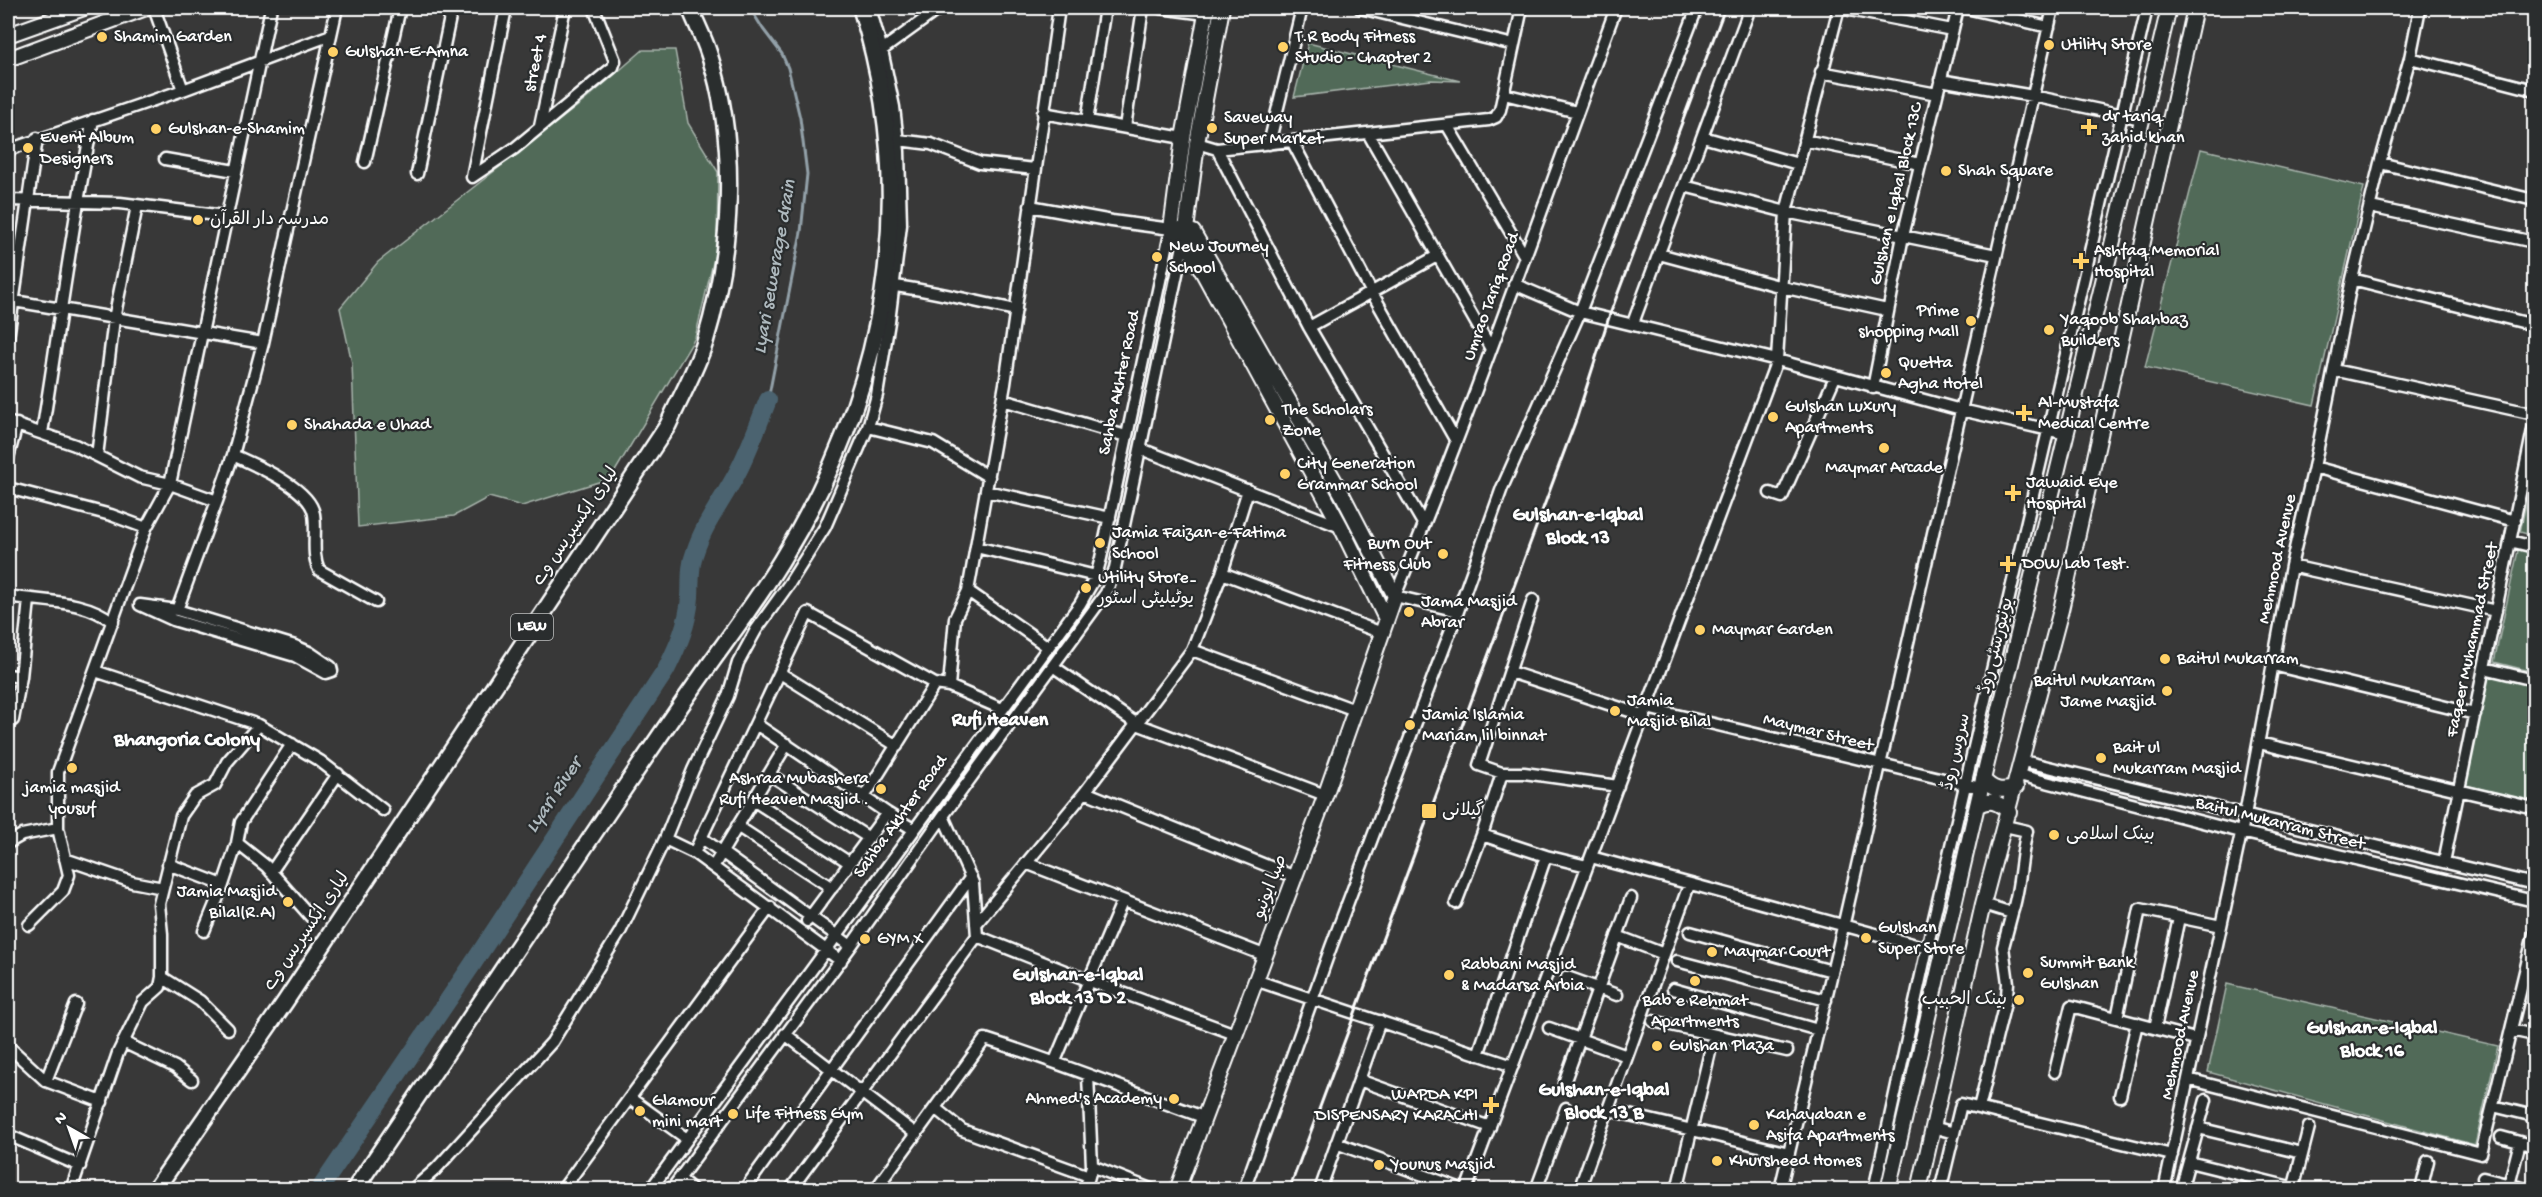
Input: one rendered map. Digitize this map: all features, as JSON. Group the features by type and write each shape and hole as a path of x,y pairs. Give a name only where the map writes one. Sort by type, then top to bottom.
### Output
{"highway":[{"name":"لیاری ایکسپریس وے","path":"155,1190 285,1002 668,426 704,344 721,277 729,194 724,119 710,56 690,8"},
{"path":"354,1190 676,712 764,588 801,527 836,455 858,400 875,344 890,245 890,167 885,107 861,8"}],"main road":[{"path":"8,35 84,8"},
{"path":"8,58 146,8"},
{"name":"Sahba Akhter Road","path":"1185,235 1197,143 1222,8"},
{"name":"یونیورسٹی روڈ","path":"1888,1190 1982,784 2169,8"},
{"path":"1919,1190 1983,904 2023,761 2061,610 2195,8"},
{"name":"Sahba Akhter Road","path":"1171,229 1183,138 1206,11"},
{"path":"1171,229 1185,235 1213,277 1342,494 1395,596"},
{"path":"1213,277 1386,619"},
{"name":"صبا ایونیو","path":"1177,1190 1325,795 1395,596"},
{"path":"1982,784 1996,790 2006,791 2017,781"},
{"path":"1977,806 1985,801 1993,801 2001,804 2009,812"}],"street":[{"path":"154,8 183,90"},
{"path":"29,925 63,891 69,875 58,828 58,772 146,528 170,484 225,216 271,8"},
{"path":"177,610 234,455 263,343 337,8"},
{"path":"365,162 400,8"},
{"path":"417,174 452,8"},
{"path":"506,8 472,177 515,148 615,64 594,8"},
{"name":"street 4","path":"540,126 565,8"},
{"path":"412,1190 436,1169 552,1042 620,932 665,839 693,770 728,696 738,663 756,630 789,584 825,527 868,427 877,395 895,286 901,225 898,140 890,84 870,8"},
{"path":"882,50 940,8"},
{"path":"949,686 956,618 968,591 1003,400 1059,8"},
{"path":"1087,121 1104,8"},
{"path":"1125,127 1143,8"},
{"path":"1160,8 1206,11"},
{"path":"1269,144 1302,8"},
{"path":"1360,8 1514,45"},
{"path":"1197,143 1217,149 1447,125 1497,117 1522,8"},
{"name":"Umrao Tariq Road","path":"1395,596 1491,349 1616,8"},
{"path":"1244,1190 1343,914 1502,488 1580,312 1697,8"},
{"path":"1633,323 1750,8"},
{"path":"1336,1143 1465,1190 1777,360 1786,212 1839,8 1952,30"},
{"name":"Gulshan e Iqbal Block 13C","path":"1873,388 1902,236 1958,8"},
{"path":"1966,8 2049,27"},
{"path":"1780,1190 1843,927 2053,8"},
{"name":"سروس روڈ","path":"1874,1190 1927,948 2147,8"},
{"name":"Mehmood Avenue","path":"2164,1190 2245,814 2291,566 2314,467 2352,279 2380,163 2410,58 2420,8"},
{"path":"8,150 37,138 183,90 331,35"},
{"path":"2410,58 2535,90"},
{"path":"1821,72 1937,94"},
{"path":"1940,80 2033,96 2142,119"},
{"path":"1504,94 1577,112"},
{"path":"1043,113 1183,138"},
{"path":"42,433 63,310 76,202 93,120"},
{"path":"1447,125 1524,255"},
{"path":"1368,133 1491,349"},
{"path":"1702,137 1798,164"},
{"path":"8,338 10,301 29,200 37,138"},
{"path":"898,140 931,144 980,163 1035,169"},
{"path":"1804,140 1920,164"},
{"path":"1292,141 1371,291 1456,441"},
{"path":"1217,149 1309,327 1424,525"},
{"path":"165,159 235,171"},
{"path":"2380,163 2535,200"},
{"path":"1684,186 1786,212 1996,255"},
{"path":"8,200 101,202 225,216"},
{"path":"97,456 114,319 136,206"},
{"path":"1030,206 1171,229"},
{"path":"2370,207 2535,242"},
{"name":"Sahba Akhter Road","path":"650,1190 1090,590 1096,576 1110,518 1171,229"},
{"name":"Sahba Akhter Road","path":"671,1190 841,961 943,816 1107,593 1115,568 1141,449 1185,235"},
{"path":"1659,254 1782,287 1887,310"},
{"path":"1309,327 1437,256"},
{"path":"2352,279 2535,325"},
{"path":"1514,284 1580,312 1633,323 1777,360 1873,388 2067,434"},
{"path":"895,286 941,292 970,302 1016,310"},
{"path":"10,301 263,343"},
{"path":"2334,370 2535,414"},
{"path":"1770,492 1782,497 1835,377"},
{"path":"1003,400 1126,436"},
{"path":"8,458 12,423 97,456 139,477 170,484 217,501"},
{"name":"Faqeer Muhammad Street","path":"2444,862 2535,425"},
{"path":"868,427 933,443 989,477"},
{"path":"1141,449 1341,527"},
{"path":"234,455 276,474 308,501 314,512 315,562 319,570 376,602"},
{"path":"2314,467 2515,521"},
{"path":"8,488 111,515 146,528"},
{"path":"976,924 1084,792 1192,650 1222,573 1248,490"},
{"path":"986,491 1110,518"},
{"path":"2510,541 2535,547"},
{"path":"976,547 1096,576"},
{"path":"2291,566 2496,611"},
{"path":"1222,573 1382,633"},
{"path":"968,591 1048,647"},
{"path":"8,596 80,605 104,615 113,622"},
{"path":"1395,596 1458,611"},
{"path":"13,720 21,677 29,600"},
{"path":"1533,600 1479,765 1502,773 1524,772 1618,786"},
{"path":"140,605 177,610 296,646 331,667 332,671 326,673 295,656 173,620 140,605"},
{"path":"694,853 808,613 935,684 949,686 1002,709"},
{"path":"1192,650 1355,710"},
{"path":"2273,665 2475,714"},
{"path":"1054,667 1137,724 1325,795"},
{"path":"2484,668 2535,680"},
{"path":"95,671 259,725 338,774 383,810"},
{"name":"Maymar Street","path":"1510,672 1646,712 1966,785 1982,784"},
{"path":"780,673 897,746"},
{"path":"8,675 21,677"},
{"path":"864,797 935,684"},
{"path":"756,724 913,829"},
{"path":"71,1190 123,1042 143,1002 160,987 162,977 159,904 181,816 195,796 215,785 227,762 259,725"},
{"path":"2259,743 2535,808"},
{"path":"204,931 223,885 237,843 241,822 292,744"},
{"path":"713,867 787,744"},
{"name":"Baitul Mukarram Street","path":"2023,761 2535,884"},
{"path":"1456,903 1482,835 1502,773"},
{"path":"271,872 338,774"},
{"path":"769,774 869,838"},
{"name":"Baitul Mukarram Street","path":"2017,781 2535,902"},
{"path":"1084,792 1295,876"},
{"path":"753,800 850,863"},
{"path":"800,929 887,813"},
{"path":"790,1190 977,936 971,877 943,816"},
{"path":"737,826 832,888"},
{"path":"1979,1108 2007,995 2008,983 2003,948 2019,891 2021,854 2027,831 2005,826"},
{"path":"8,843 22,835 58,828"},
{"path":"1482,835 1546,856 1589,862 1689,885 1927,948"},
{"path":"702,838 851,946"},
{"path":"665,839 694,853 841,961"},
{"path":"237,843 271,872 311,917"},
{"path":"1478,1055 1546,856"},
{"path":"65,859 132,882 163,888"},
{"path":"1026,863 1264,955"},
{"path":"168,864 223,885"},
{"path":"744,1190 971,877"},
{"path":"1579,1190 1689,885"},
{"path":"1564,1083 1632,898"},
{"path":"1055,1061 1122,902"},
{"path":"1983,904 2012,913"},
{"path":"562,1190 770,907"},
{"path":"2117,1018 2140,909 2221,926"},
{"path":"1935,916 1950,919"},
{"path":"2155,1028 2179,918"},
{"path":"1690,932 1832,972"},
{"path":"2188,1079 2481,1155 2511,1030 2530,969 2535,934"},
{"path":"977,936 1090,981 1235,1034"},
{"path":"1617,936 1664,954"},
{"path":"1677,961 1826,1000"},
{"path":"162,977 200,1001 228,1029"},
{"path":"1567,977 1617,995"},
{"path":"1255,980 1513,1066"},
{"path":"1673,989 1818,1030"},
{"path":"46,1081 76,1004"},
{"path":"2055,1072 2071,1006 2195,1039"},
{"path":"1320,1190 1380,1021"},
{"path":"1653,1021 1787,1051"},
{"path":"2120,1096 2137,1023"},
{"path":"1549,1028 1627,1056"},
{"path":"2511,1030 2535,1035"},
{"path":"785,1035 916,1134"},
{"path":"1677,1190 1714,1035"},
{"path":"874,1190 984,1039 1055,1061 1203,1117"},
{"path":"123,1042 175,1067 192,1080"},
{"path":"8,1046 46,1081 102,1102"},
{"path":"1085,1190 1090,1171 1088,1075"},
{"path":"1359,1080 1490,1127"},
{"path":"630,1098 687,1138"},
{"path":"2181,1190 2206,1100"},
{"path":"1953,1190 1941,1188 1961,1104 2172,1155"},
{"path":"2493,1106 2535,1116"},
{"path":"935,1108 962,1130 1153,1190"},
{"path":"1536,1190 1566,1108"},
{"path":"1608,1110 1789,1153"},
{"path":"2189,1162 2293,1189 2309,1126"},
{"path":"1933,1127 1954,1133"},
{"path":"2198,1128 2302,1153"},
{"path":"8,1135 80,1166"},
{"path":"2501,1137 2535,1146"},
{"path":"2509,1187 2520,1142"},
{"path":"2428,1161 2422,1188 2438,1190"},
{"path":"2483,1178 2509,1187 2532,1190 2535,1182"},
{"path":"680,1179 693,1190"}],"green space":[{"path":"1308,43 1460,81 1431,80 1294,97"},
{"path":"643,50 675,50 688,123 718,172 717,246 695,338 611,478 522,506 489,497 454,516 358,527 352,363 340,308 378,262 584,101"},
{"path":"2201,149 2364,187 2314,405 2145,367"},
{"path":"2534,466 2534,536 2520,532"},
{"path":"2519,546 2534,550 2534,672 2494,662"},
{"path":"2489,675 2534,686 2534,802 2465,785"},
{"path":"2227,984 2498,1046 2475,1145 2208,1072"}],"waterway":[{"name":"Lyari sewerage drain","path":"750,8 782,54 788,68 800,118 807,174 801,232 768,400"},
{"name":"Lyari River","path":"319,1190 472,965 666,670 685,626 692,563 699,542 741,466 768,400"}],"railway":[{"path":"1289,1190 1576,420 1609,317 1725,8"}],"place":[{"name":"Shamim Garden","path":"102,37"},
{"name":"Utility Store","path":"2049,45"},
{"name":"T.R Body Fitness Studio - Chapter 2","path":"1283,47"},
{"name":"Gulshan-E-Amna","path":"333,52"},
{"name":"dr tariq zahid khan","path":"2089,127"},
{"name":"Saveway Super Market","path":"1212,128"},
{"name":"Gulshan-e-Shamim","path":"156,129"},
{"name":"Event Album Designers","path":"28,148"},
{"name":"Shah Square","path":"1946,171"},
{"name":"مدرسہ دار القرآن","path":"198,220"},
{"name":"New Journey School","path":"1157,257"},
{"name":"Ashfaq Memorial Hospital","path":"2081,261"},
{"name":"Prime shopping Mall","path":"1971,321"},
{"name":"Yaqoob Shahbaz Builders","path":"2049,330"},
{"name":"Quetta Agha Hotel","path":"1886,373"},
{"name":"Al-Mustafa Medical Centre","path":"2024,413"},
{"name":"Gulshan Luxury Apartments","path":"1773,417"},
{"name":"The Scholars Zone","path":"1270,420"},
{"name":"Shahada e Uhad","path":"292,425"},
{"name":"Maymar Arcade","path":"1884,448"},
{"name":"City Generation Grammar School","path":"1285,474"},
{"name":"Jawaid Eye Hospital","path":"2013,493"},
{"name":"Jamia Faizan-e-Fatima School","path":"1100,543"},
{"name":"Burn Out Fitness Club","path":"1443,554"},
{"name":"DOW Lab Test.","path":"2008,564"},
{"name":"Utility Store۔ یوٹیلیٹی اسٹور","path":"1086,588"},
{"name":"Jama Masjid Abrar","path":"1409,612"},
{"name":"Maymar Garden","path":"1700,630"},
{"name":"Baitul Mukarram","path":"2165,659"},
{"name":"Baitul Mukarram Jame Masjid","path":"2167,691"},
{"name":"Jamia Masjid Bilal","path":"1615,711"},
{"name":"Jamia Islamia Mariam lil binnat","path":"1410,725"},
{"name":"Bait ul Mukarram Masjid","path":"2101,758"},
{"name":"jamia masjid yousuf","path":"72,768"},
{"name":"Ashraa Mubashera Rufi Heaven Masjid .","path":"881,789"},
{"name":"گیلانی","path":"1429,811"},
{"name":"بینک اسلامی","path":"2054,835"},
{"name":"Jamia Masjid Bilal(R.A)","path":"288,902"},
{"name":"Gulshan Super Store","path":"1866,938"},
{"name":"GYM X","path":"865,939"},
{"name":"Maymar Court","path":"1712,952"},
{"name":"Summit Bank Gulshan","path":"2028,973"},
{"name":"Rabbani Masjid & Madarsa Arbia","path":"1449,975"},
{"name":"Bab e Rehmat Apartments","path":"1695,981"},
{"name":"بينک الحبيب","path":"2019,1000"},
{"name":"Gulshan Plaza","path":"1657,1046"},
{"name":"Ahmed's Academy","path":"1174,1099"},
{"name":"WAPDA KPI DISPENSARY KARACHI","path":"1491,1105"},
{"name":"Glamour mini mart","path":"640,1111"},
{"name":"Life Fitness Gym","path":"733,1114"},
{"name":"Kahayaban e Asifa Apartments","path":"1754,1125"},
{"name":"Khursheed Homes","path":"1717,1161"},
{"name":"Younus Masjid","path":"1379,1165"}],"district":[{"name":"Gulshan-e-Iqbal Block 13","path":"1578,528"},
{"name":"Rufi Heaven","path":"1000,721"},
{"name":"Bhangoria Colony","path":"187,741"},
{"name":"Gulshan-e-Iqbal Block 13 D 2","path":"1078,988"},
{"name":"Gulshan-e-Iqbal Block 16","path":"2372,1040"},
{"name":"Gulshan-e-Iqbal Block 13 B","path":"1604,1102"}]}
